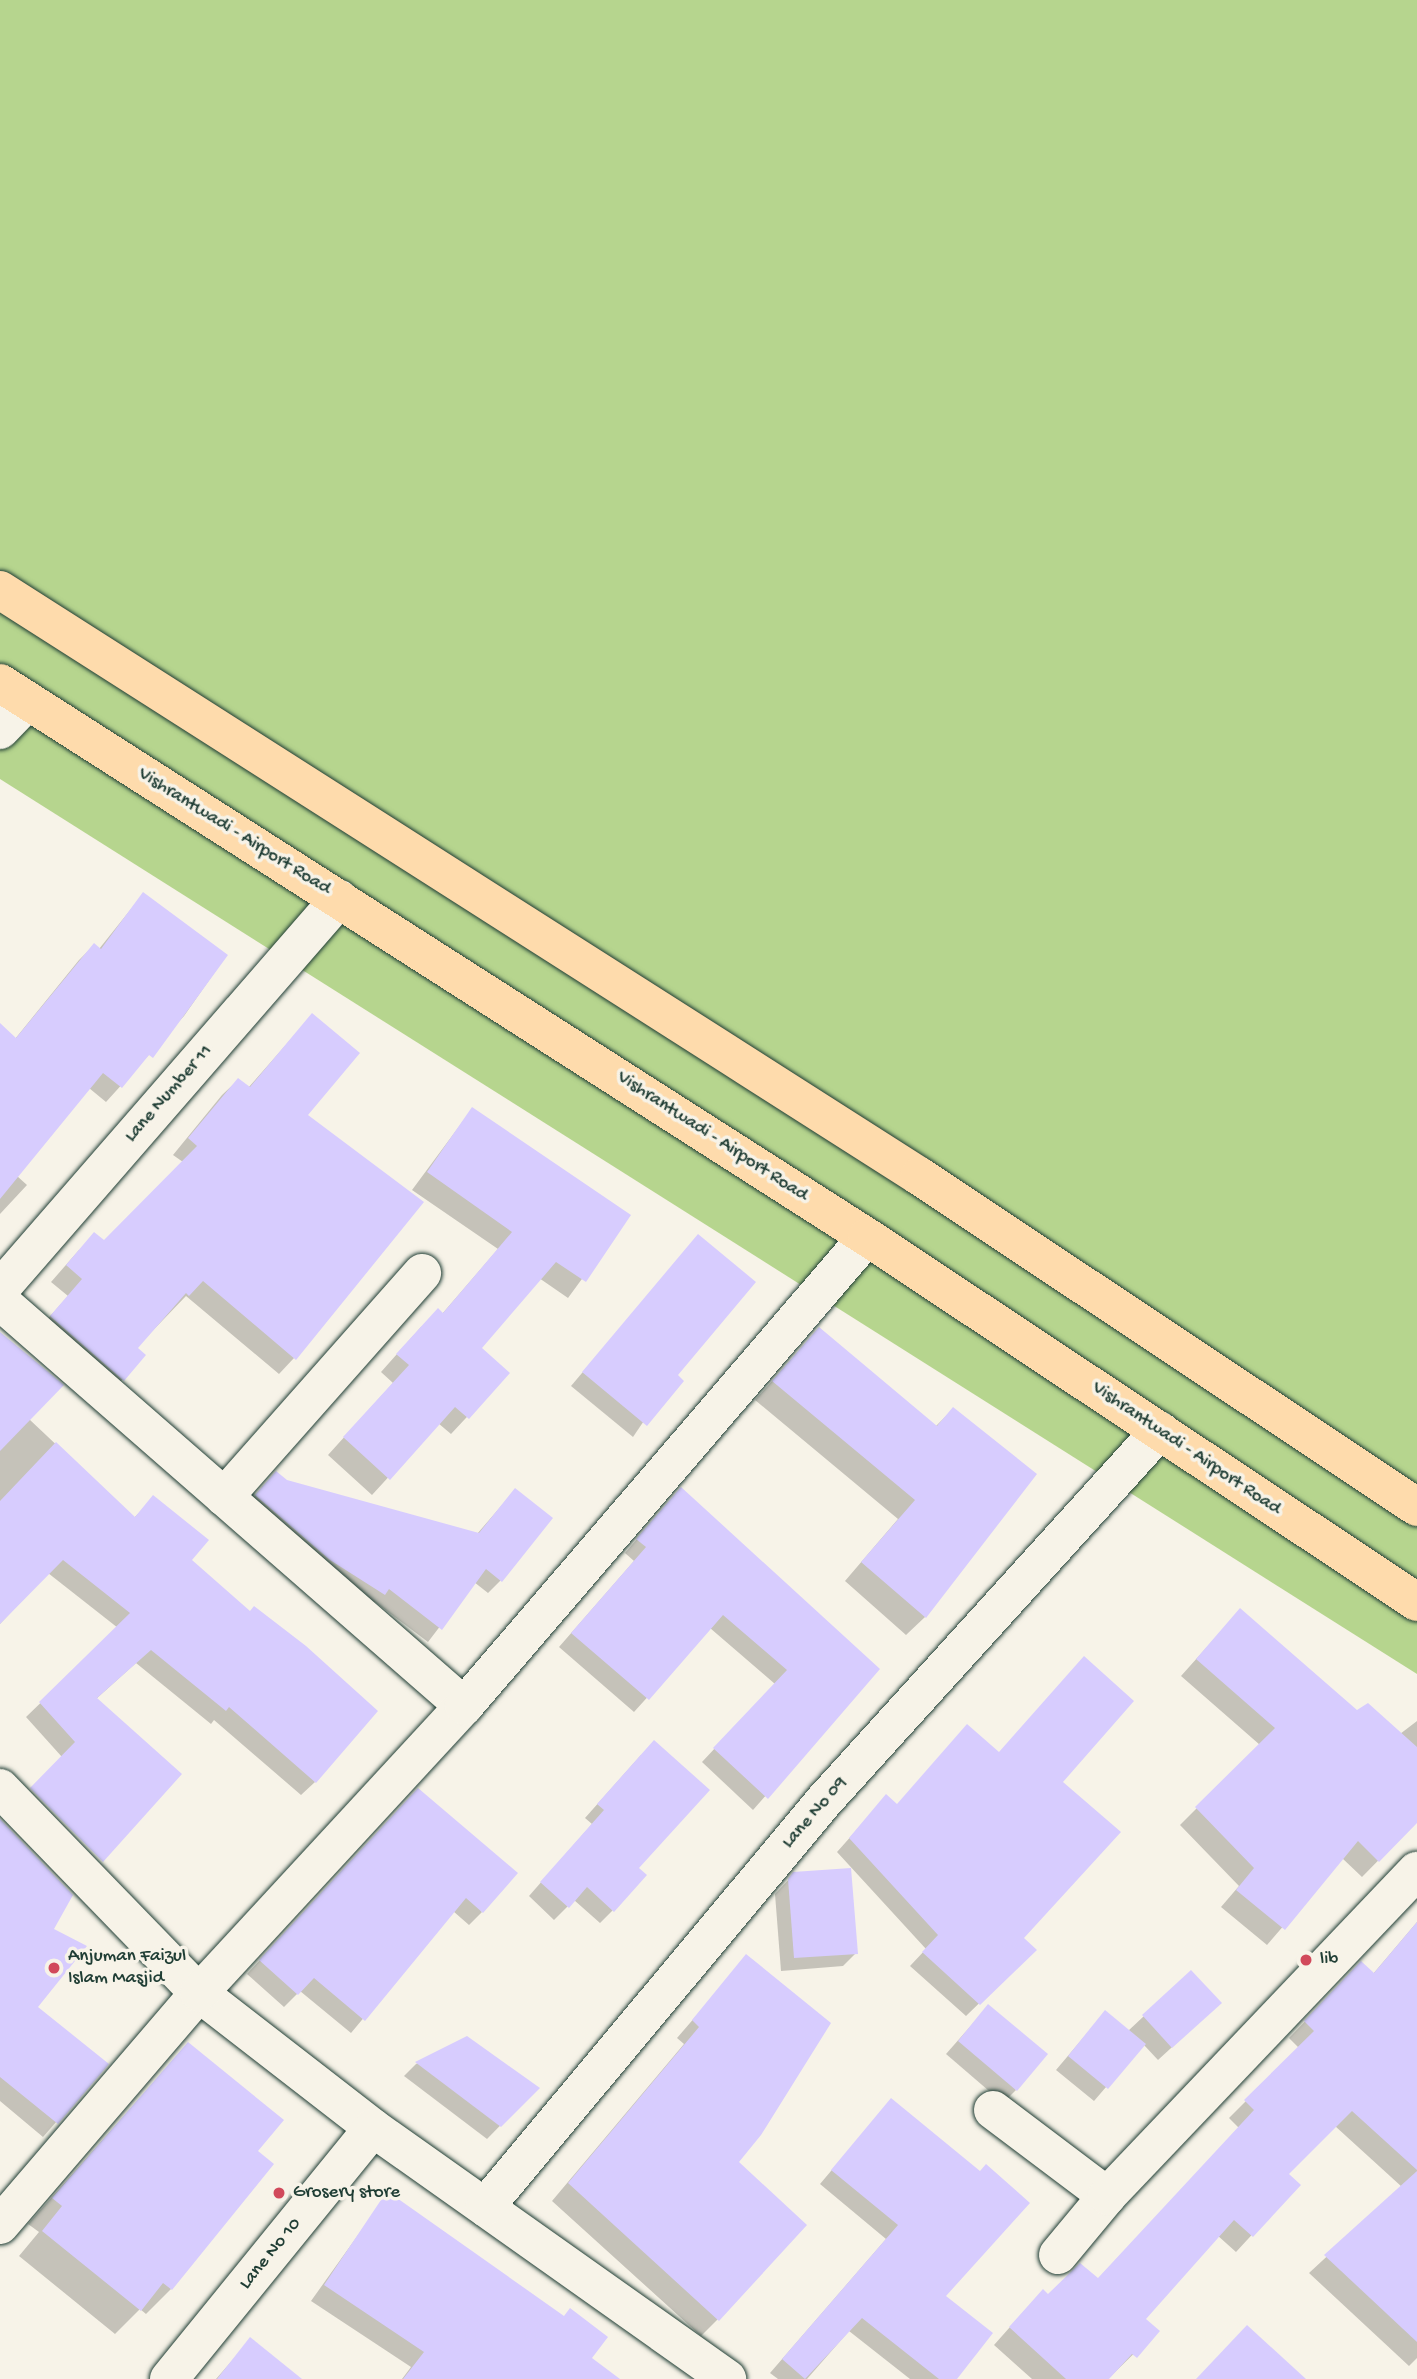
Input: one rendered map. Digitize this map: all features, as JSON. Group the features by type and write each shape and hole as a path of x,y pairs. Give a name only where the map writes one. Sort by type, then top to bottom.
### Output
{"main road":[{"path":"0,590 919,1176 1417,1507"},
{"name":"Vishrantwadi - Airport Road","path":"14,692 867,1237 1417,1602"}],"street":[{"path":"0,730 14,692"},
{"name":"Lane Number 11","path":"0,1289 339,899"},
{"path":"0,2225 199,1993 464,1706 867,1237"},
{"path":"224,1497 422,1273"},
{"path":"0,1301 464,1706"},
{"name":"Lane No 09","path":"485,2207 824,1801 1160,1431"},
{"path":"0,1787 199,1993 373,2128 727,2379"},
{"path":"1058,2255 1107,2196 1417,1871"},
{"path":"993,2109 1107,2196"},
{"name":"Lane No 10","path":"169,2379 373,2128"}],"green space":[{"path":"0,0 1417,0 1417,1674 0,779"}],"building":[{"path":"143,892 228,955 153,1058 149,1055 122,1088 103,1073 0,1199 0,1023 16,1038 94,943 101,949"},
{"path":"312,1013 360,1053 308,1115 424,1202 296,1360 203,1281 189,1296 186,1293 138,1348 146,1355 124,1381 50,1316 82,1279 66,1265 94,1232 104,1240 197,1146 188,1138 238,1078 250,1087"},
{"path":"472,1107 631,1215 586,1282 556,1262 482,1348 510,1373 469,1419 455,1407 390,1480 343,1437 409,1365 396,1354 438,1308 443,1313 512,1232 427,1172"},
{"path":"698,1234 756,1282 678,1375 684,1381 647,1426 582,1372"},
{"path":"819,1327 937,1426 953,1407 1037,1474 926,1618 861,1562 915,1500 772,1381"},
{"path":"0,1332 64,1385 0,1451"},
{"path":"56,1442 135,1517 153,1495 209,1540 192,1560 250,1611 254,1606 306,1646 378,1711 316,1783 229,1707 226,1711 151,1650 97,1698 182,1774 103,1862 30,1788 75,1742 39,1702 130,1613 63,1560 0,1624 0,1501"},
{"path":"276,1471 287,1480 479,1533 515,1488 553,1518 502,1582 486,1569 442,1630 389,1589 385,1595 330,1560 255,1495"},
{"path":"681,1487 880,1669 768,1799 713,1748 787,1670 723,1615 649,1700 571,1633 646,1547 636,1539"},
{"path":"1240,1608 1357,1710 1368,1703 1417,1747 1417,1823 1379,1862 1358,1841 1285,1930 1236,1890 1254,1868 1195,1807 1275,1728 1196,1659"},
{"path":"1084,1656 1134,1701 1063,1782 1121,1832 1024,1938 1037,1950 980,2005 922,1952 938,1935 849,1838 886,1794 897,1804 967,1724 999,1752"},
{"path":"654,1740 710,1790 639,1868 647,1875 614,1912 587,1887 569,1908 540,1882 604,1810 597,1804"},
{"path":"418,1788 518,1873 483,1913 466,1898 365,2021 314,1978 298,1995 259,1960"},
{"path":"0,1819 73,1895 54,1929 87,1946 38,2007 109,2064 58,2124 0,2077"},
{"path":"851,1868 858,1954 794,1958 788,1879 793,1872"},
{"path":"1417,1922 1417,2170 1352,2111 1289,2174 1301,2185 1253,2237 1234,2220 1146,2319 1160,2331 1137,2358 1132,2354 1109,2379 1066,2379 1009,2327 1043,2289 1048,2294 1080,2263 1098,2278 1254,2110 1244,2100 1314,2031 1304,2021 1361,1961 1374,1973"},
{"path":"746,1954 831,2023 761,2135 739,2162 807,2225 719,2321 568,2183 699,2027 692,2020"},
{"path":"1191,1970 1222,2003 1172,2048 1142,2015"},
{"path":"988,2004 1048,2054 1017,2091 958,2041"},
{"path":"1105,2010 1146,2044 1108,2089 1068,2056"},
{"path":"467,2036 540,2088 501,2127 415,2062"},
{"path":"188,2042 284,2120 258,2151 274,2164 172,2290 163,2283 141,2311 42,2231 62,2206 52,2198"},
{"path":"891,2098 980,2171 986,2164 1030,2203 946,2296 993,2333 957,2379 939,2379 862,2318 805,2379 782,2359 898,2225 831,2170"},
{"path":"1417,2171 1417,2342 1324,2255"},
{"path":"387,2191 564,2316 570,2308 608,2337 592,2358 620,2379 403,2379 424,2352 324,2285"},
{"path":"1247,2325 1306,2379 1196,2379"},
{"path":"250,2337 302,2379 217,2379"}],"place":[{"name":"lib","path":"1306,1960"},
{"name":"Anjuman Faizul Islam Masjid","path":"54,1968"},
{"name":"Grosery store","path":"279,2193"}]}
